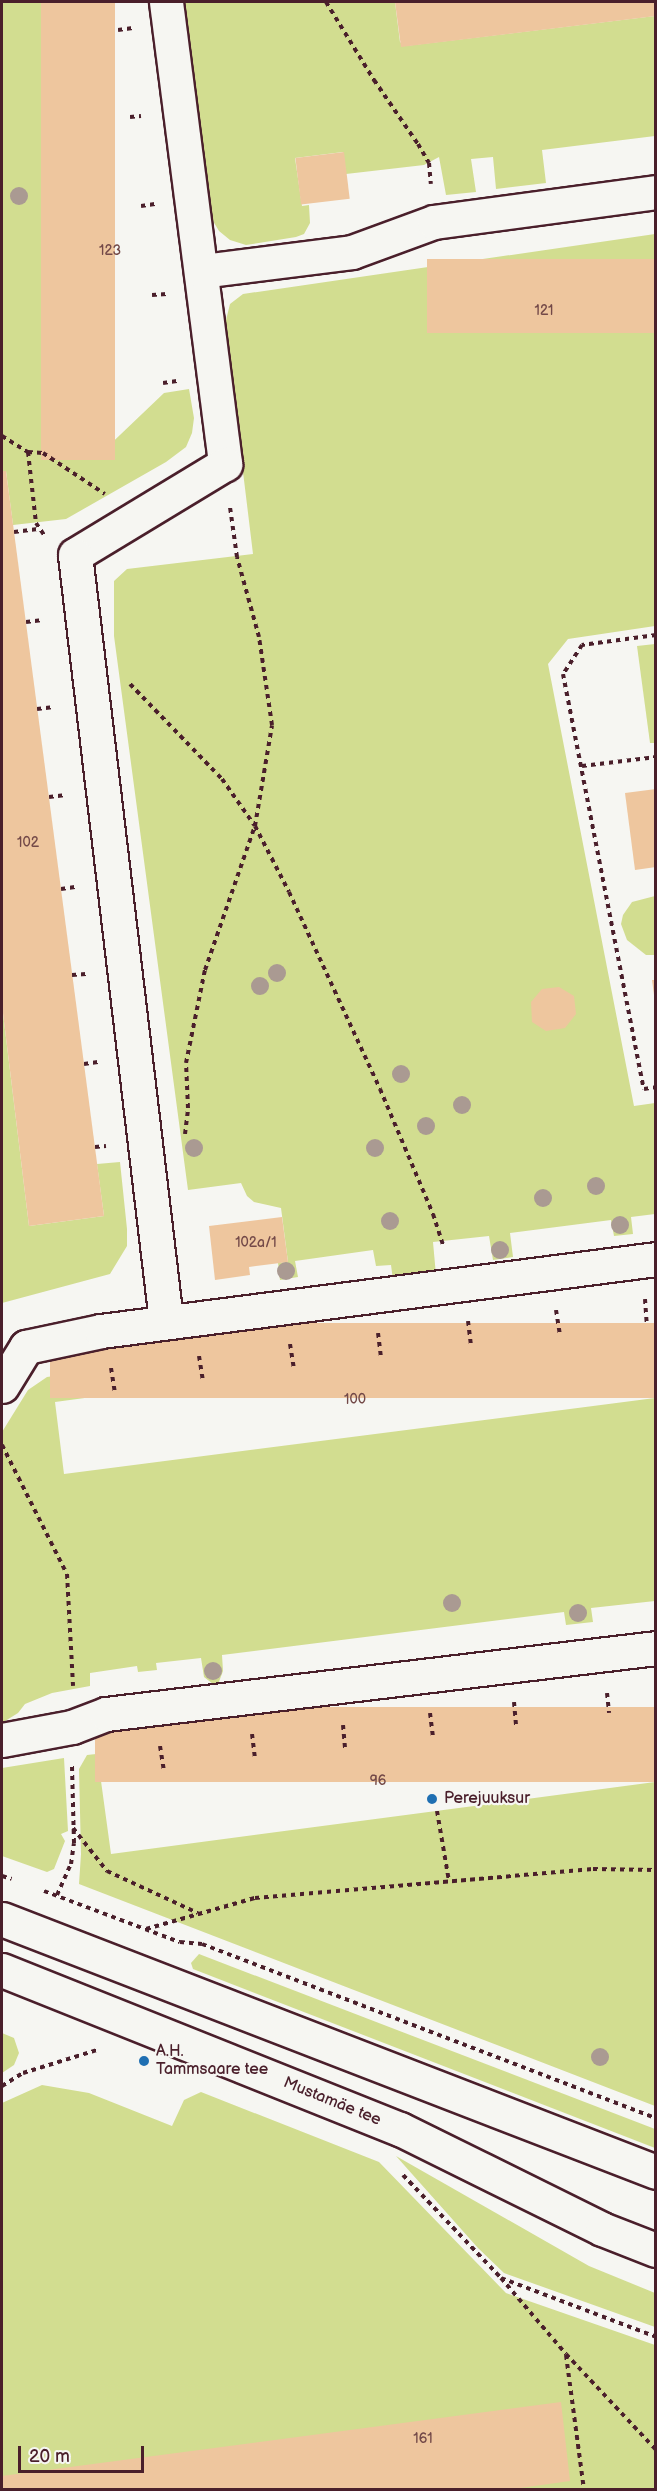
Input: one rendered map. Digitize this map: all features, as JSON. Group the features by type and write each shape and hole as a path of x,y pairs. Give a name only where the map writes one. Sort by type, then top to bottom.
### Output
{"street":[{"path":"166,2 225,464 75,555 166,1320"},
{"path":"202,271 352,252 434,222 656,192"},
{"path":"2,1386 26,1347 166,1320 656,1259"},
{"path":"2,1740 72,1727 106,1714 656,1648"},
{"path":"2,1920 656,2172"},
{"name":"Mustamäe tee","path":"2,1970 400,2129 602,2229 656,2250"}],"path":[{"path":"326,2 429,164 434,222"},
{"path":"2,436 28,452 43,453 111,498"},
{"path":"28,452 36,523 44,535 75,555"},
{"path":"184,1142 188,1108 186,1063 205,970 255,826 272,725 259,637 237,557 225,464"},
{"path":"14,532 40,529"},
{"path":"26,622 45,620"},
{"path":"656,635 582,645 563,674 644,1089 656,1087"},
{"path":"90,680 120,678 137,690 222,779 255,826 289,892 401,1137 444,1241 448,1285"},
{"path":"581,766 656,757"},
{"path":"644,1295 647,1325"},
{"path":"556,1306 560,1336"},
{"path":"467,1318 471,1347"},
{"path":"377,1329 381,1359"},
{"path":"290,1341 294,1370"},
{"path":"199,1352 202,1382"},
{"path":"111,1364 115,1394"},
{"path":"2,1445 67,1574 73,1690"},
{"path":"606,1683 609,1713"},
{"path":"513,1695 516,1725"},
{"path":"429,1706 433,1736"},
{"path":"342,1717 345,1748"},
{"path":"251,1729 255,1760"},
{"path":"160,1741 164,1772"},
{"path":"57,1895 71,1864 72,1757"},
{"path":"437,1811 449,1881"},
{"path":"73,1828 107,1871 199,1914"},
{"path":"146,1929 255,1898 593,1869 656,1870"},
{"path":"36,1888 180,1942 202,1944 656,2118"},
{"path":"2,2086 23,2073 104,2048 93,2045"},
{"path":"397,2169 501,2278 566,2354 656,2450"},
{"path":"501,2278 656,2337"},
{"path":"566,2354 584,2490"}],"green space":[{"path":"2,2 41,2 99,455 164,393 189,389 194,418 192,433 186,447 166,462 66,519 13,525 6,471 2,471"},
{"path":"184,2 395,2 400,42 405,46 655,16 655,136 542,150 546,183 496,189 493,157 471,159 476,192 446,195 439,157 424,165 346,174 343,152 295,158 302,206 309,205 310,223 304,234 246,245 230,240 219,231 210,216"},
{"path":"655,234 655,626 568,639 548,664 634,1106 655,1103 655,1214 631,1217 633,1234 614,1236 611,1220 510,1233 513,1257 493,1260 489,1236 433,1242 436,1275 393,1280 391,1265 376,1266 373,1250 295,1261 298,1277 280,1280 278,1263 288,1262 281,1208 254,1202 247,1196 241,1183 188,1190 114,636 114,581 127,569 253,554 225,324 230,304 243,294"},
{"path":"655,644 655,743 650,743 637,646"},
{"path":"655,896 655,955 646,955 627,940 621,924 623,915 632,902"},
{"path":"2,1005 29,1226 104,1216 97,1164 120,1162 127,1246 110,1274 2,1303"},
{"path":"193,1356 196,1383 123,1390 120,1364"},
{"path":"103,1369 107,1395 55,1402 64,1474 655,1398 655,1601 591,1608 593,1622 566,1625 564,1612 222,1655 223,1671 217,1687 204,1677 201,1658 156,1663 157,1670 138,1672 137,1666 90,1673 90,1686 52,1693 25,1704 18,1713 2,1723 2,1432 28,1390 47,1377"},
{"path":"151,1748 154,1773 101,1781 111,1854 655,1782 655,2106 79,1884 81,1854 79,1769 87,1755"},
{"path":"64,1758 68,1831 61,1834 65,1841 54,1869 47,1872 2,1856 2,1768"},
{"path":"199,1954 655,2129 655,2148 193,1969 191,1963"},
{"path":"2,2033 14,2038 19,2053 14,2065 2,2073"},
{"path":"42,2085 89,2093 172,2126 184,2100 201,2092 379,2162 506,2293 655,2345 655,2489 2,2489 2,2103"},
{"path":"396,2156 589,2266 655,2293 655,2327 504,2273 478,2248"}],"building":[{"path":"41,2 115,2 115,460 41,460"},
{"path":"395,2 656,2 656,16 401,47"},
{"path":"344,152 350,199 301,205 295,158"},
{"path":"427,259 656,259 656,333 427,333"},
{"path":"2,471 6,471 104,1216 29,1226 2,1005"},
{"path":"656,789 656,867 635,870 625,793"},
{"path":"652,980 656,980 656,995 654,995"},
{"path":"559,987 574,996 576,1014 565,1028 546,1031 532,1022 531,1002 542,989"},
{"path":"282,1217 288,1262 249,1267 250,1275 215,1280 209,1226"},
{"path":"50,1323 656,1323 656,1398 50,1398"},
{"path":"95,1707 656,1707 656,1782 95,1782"},
{"path":"561,2402 570,2481 506,2490 2,2490 2,2476"}],"place":[{"name":"Perejuuksur","path":"432,1799"},
{"name":"A.H. Tammsaare tee","path":"144,2061"}]}
